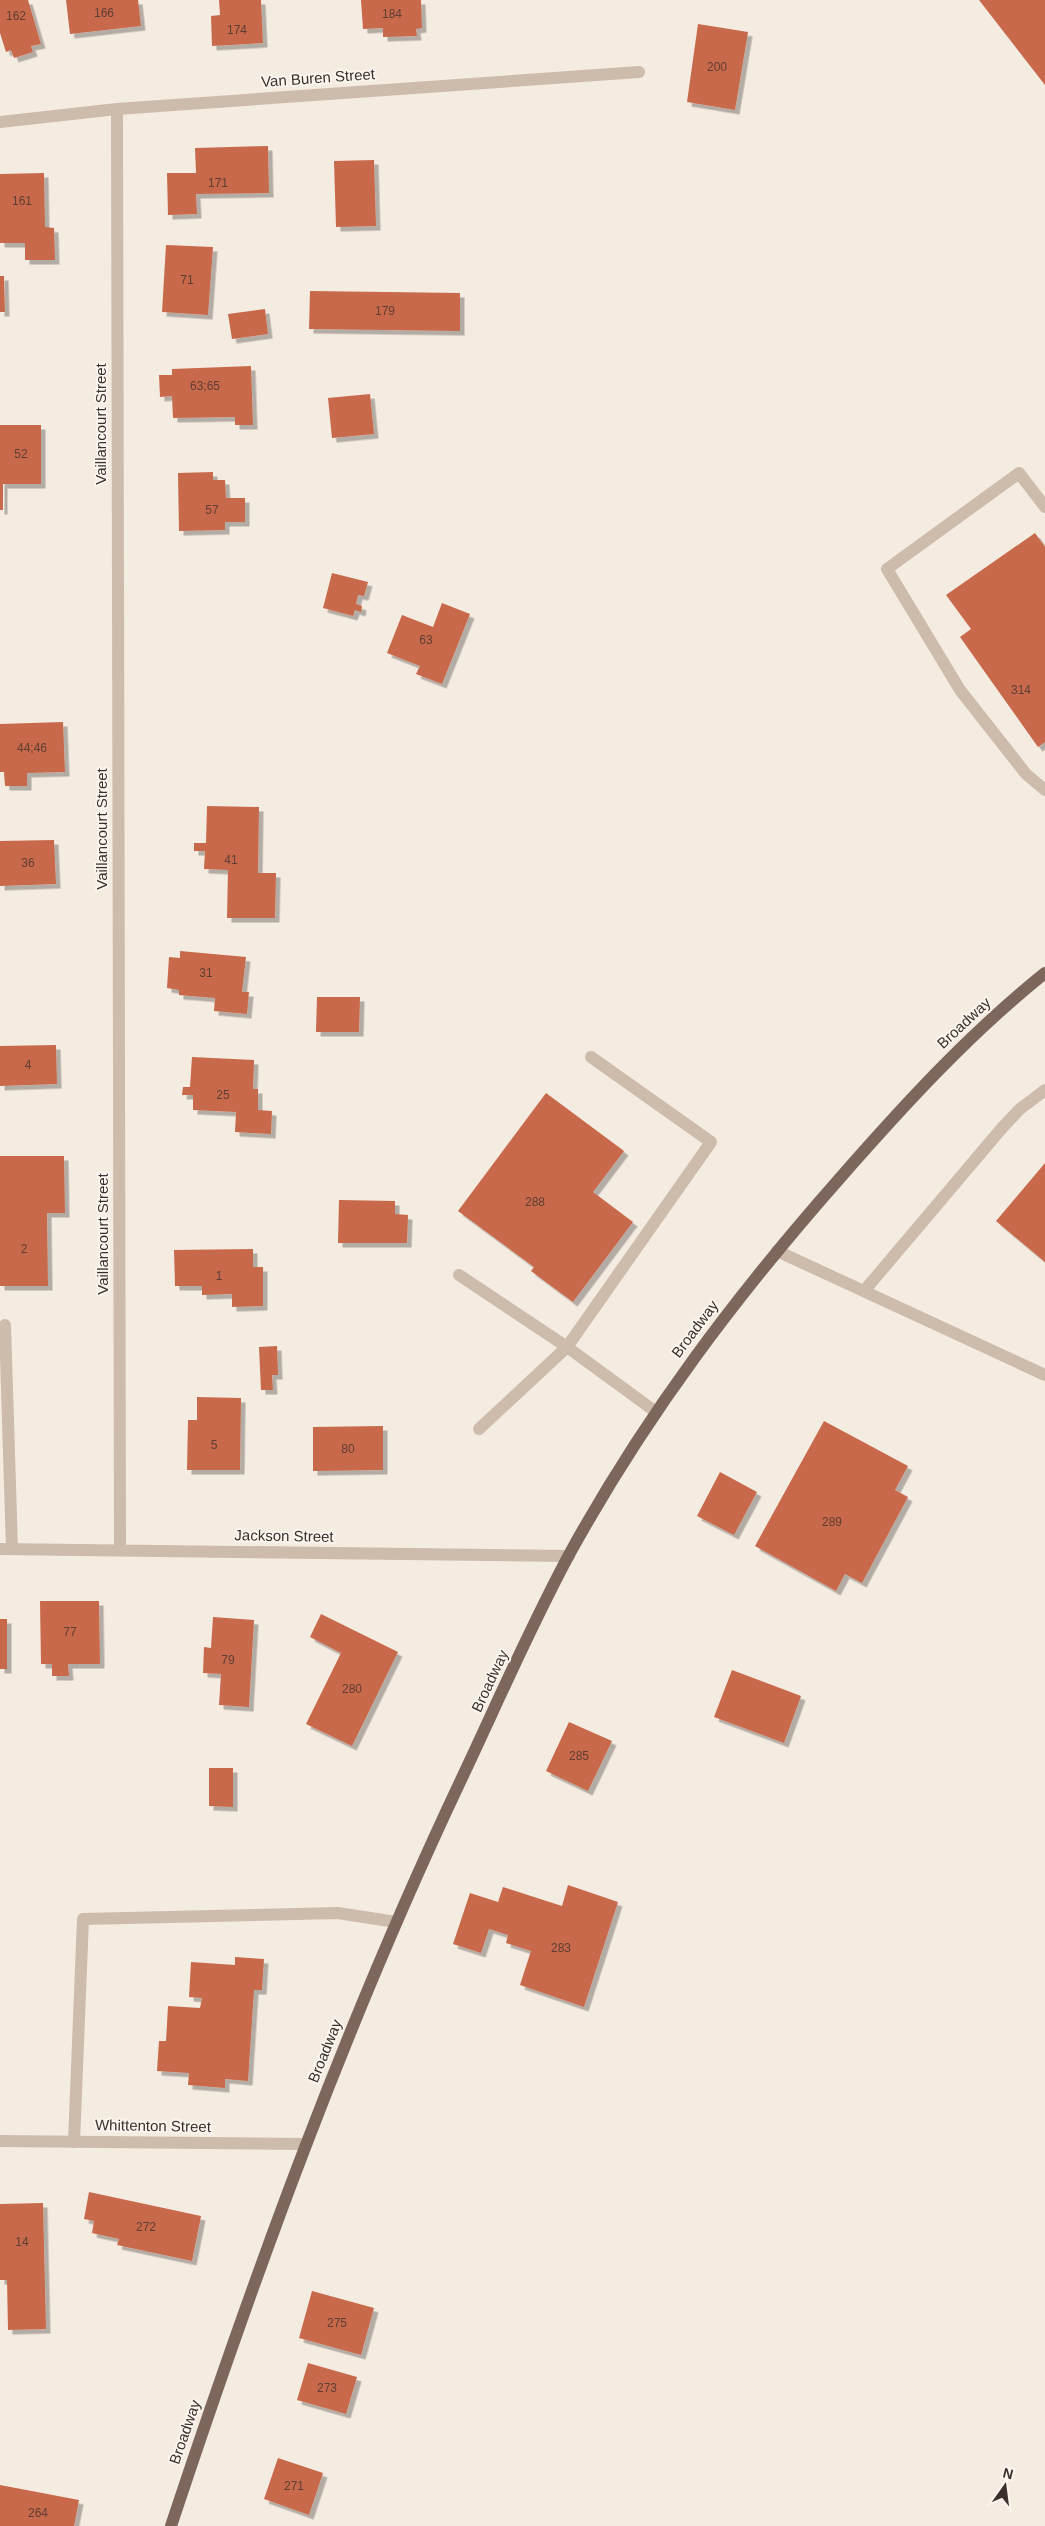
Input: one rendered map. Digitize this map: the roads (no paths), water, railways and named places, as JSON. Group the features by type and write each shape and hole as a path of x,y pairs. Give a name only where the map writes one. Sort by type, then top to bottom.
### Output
{"main road":[{"name":"Broadway","path":"171,2526 259,2270 306,2144 396,1922 568,1556 656,1412 716,1327 777,1251 911,1097 962,1046 1045,973"}],"street":[{"name":"Van Buren Street","path":"0,122 117,109 639,72"},
{"name":"Vaillancourt Street","path":"117,109 120,1550"},
{"path":"1045,507 1020,473 887,569 960,690 1026,774 1045,790"},
{"path":"479,1430 567,1347 711,1142 591,1057"},
{"path":"864,1291 1002,1128 1020,1109 1045,1090"},
{"path":"777,1251 1045,1375"},
{"path":"459,1275 567,1347 656,1412"},
{"path":"5,1325 6,1549"},
{"name":"Jackson Street","path":"6,1549 568,1556"},
{"path":"74,2142 83,1919 338,1912 396,1922"},
{"name":"Whittenton Street","path":"0,2141 306,2144"}]}
